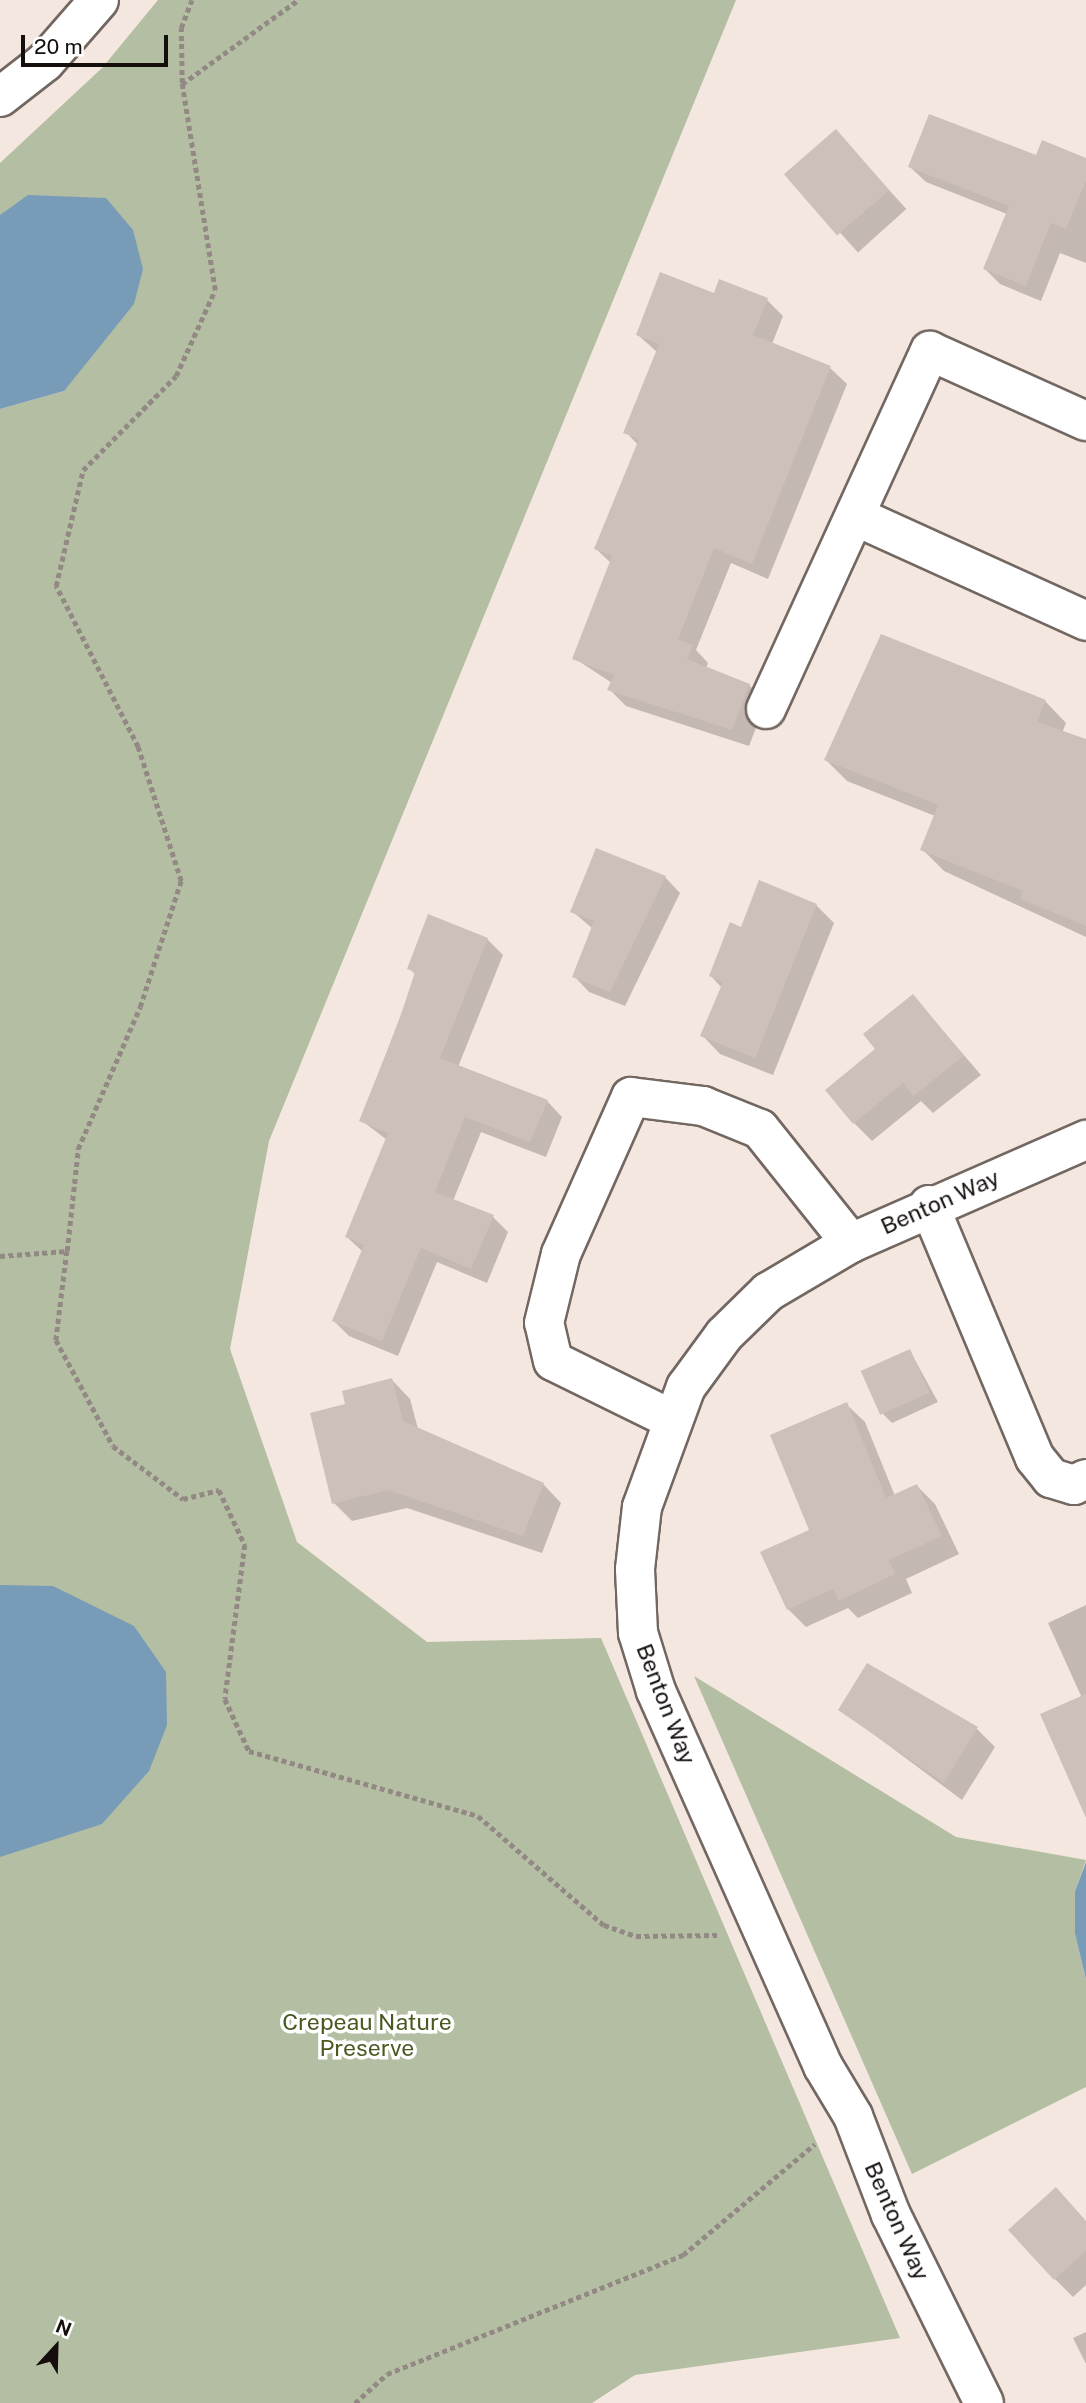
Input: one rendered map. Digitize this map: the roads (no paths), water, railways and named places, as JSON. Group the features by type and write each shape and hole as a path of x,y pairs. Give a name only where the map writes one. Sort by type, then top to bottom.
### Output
{"street":[{"path":"0,97 45,62 99,0"},
{"path":"766,709 930,351 1086,421"},
{"path":"855,516 1086,621"},
{"path":"671,1419 552,1361 544,1323 561,1254 631,1097 703,1106 760,1129 850,1242"},
{"name":"Benton Way","path":"984,2403 891,2215 853,2116 823,2066 656,1691 638,1633 642,1507 671,1419 724,1335 768,1292 850,1242 929,1205 1086,1140"},
{"path":"929,1205 1035,1458 1051,1478 1074,1485 1086,1479"}],"water":[{"path":"28,195 106,198 133,230 143,269 134,304 64,391 0,409 0,215"},
{"path":"0,1585 53,1586 134,1626 166,1672 167,1725 149,1771 102,1824 0,1857"},
{"path":"1086,1862 1086,1979 1075,1934 1075,1891"}],"park label":[{"name":"Crepeau Nature Preserve","path":"367,2035"}]}
